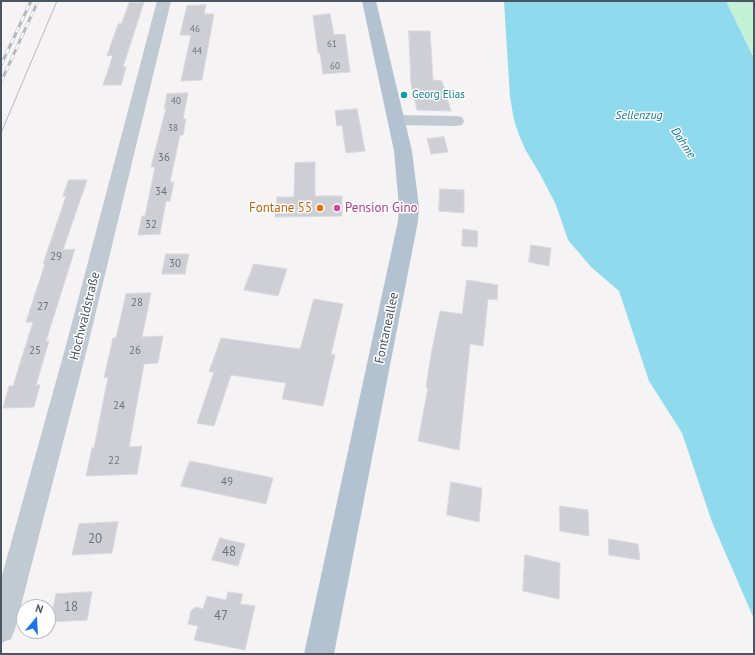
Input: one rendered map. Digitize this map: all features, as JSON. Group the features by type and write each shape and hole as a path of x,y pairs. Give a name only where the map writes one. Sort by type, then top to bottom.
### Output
{"main road":[{"name":"Fontaneallee","path":"319,654 408,221 409,207 406,167 397,120 369,1"}],"street":[{"name":"Hochwaldstraße","path":"1,629 74,358 164,1"},
{"path":"397,120 456,121"}],"green space":[{"path":"726,1 754,1 754,55 753,55"}],"water":[{"name":"Sellenzug","path":"504,1 726,1 754,58 754,619 712,522 682,433 649,381 619,291 591,267 568,240 556,205 526,151 519,135 514,120 510,97"}],"building":[{"path":"144,2 123,67 126,67 121,85 103,85 113,55 107,56 118,24 122,23 129,3"},
{"path":"206,5 204,14 214,14 202,80 181,81 191,35 180,35 187,6"},
{"path":"330,14 334,35 345,34 350,72 323,74 320,53 318,53 313,16"},
{"path":"409,31 430,31 433,80 442,81 451,111 417,110 411,84"},
{"path":"188,93 183,119 186,119 183,135 180,135 170,182 174,182 170,201 166,201 160,234 138,235 142,216 145,216 155,167 151,167 166,108 164,109 167,94"},
{"path":"357,109 365,151 346,153 342,125 337,126 335,111"},
{"path":"444,137 448,152 431,154 427,139"},
{"path":"315,162 315,196 342,196 342,216 275,217 277,197 294,197 295,163"},
{"path":"69,180 87,180 63,250 75,249 46,341 49,341 36,385 40,385 34,407 3,408 9,386 13,386 33,322 26,322 45,264 43,264 66,196 63,196"},
{"path":"440,189 464,190 464,213 439,211"},
{"path":"463,229 478,231 477,247 462,246"},
{"path":"531,245 551,248 549,266 529,262"},
{"path":"166,254 189,254 185,274 162,274"},
{"path":"254,264 287,269 278,296 244,290"},
{"path":"467,280 498,285 497,300 488,299 483,346 470,344 459,450 418,441 428,388 426,387 431,355 440,311 462,314"},
{"path":"151,293 142,337 163,336 158,363 144,364 129,447 142,446 137,474 86,476 92,448 94,448 108,377 104,378 113,338 116,338 126,294"},
{"path":"314,299 343,304 331,354 335,355 323,406 282,399 286,383 231,375 214,426 197,423 214,372 209,372 221,338 300,349"},
{"path":"190,461 273,478 266,504 181,486"},
{"path":"451,482 482,488 479,522 447,515"},
{"path":"560,506 588,510 589,536 560,531"},
{"path":"118,522 112,553 72,555 79,524"},
{"path":"220,538 245,544 238,566 212,560"},
{"path":"609,539 638,544 640,560 609,555"},
{"path":"525,555 560,563 559,599 523,591"},
{"path":"92,592 87,620 56,622 56,594"},
{"path":"228,592 243,594 240,604 255,606 245,650 194,640 198,626 188,624 191,611 196,607 203,609 207,596 226,600"}],"tram line":[{"path":"1,133 57,1"}],"railway":[{"path":"1,65 31,1"},
{"path":"1,82 38,1"}],"place":[{"name":"Georg Elias","path":"404,95"},
{"name":"Fontane 55","path":"320,208"},
{"name":"Pension Gino","path":"337,208"}],"water label":[{"name":"Dahme","path":"683,143"}]}
